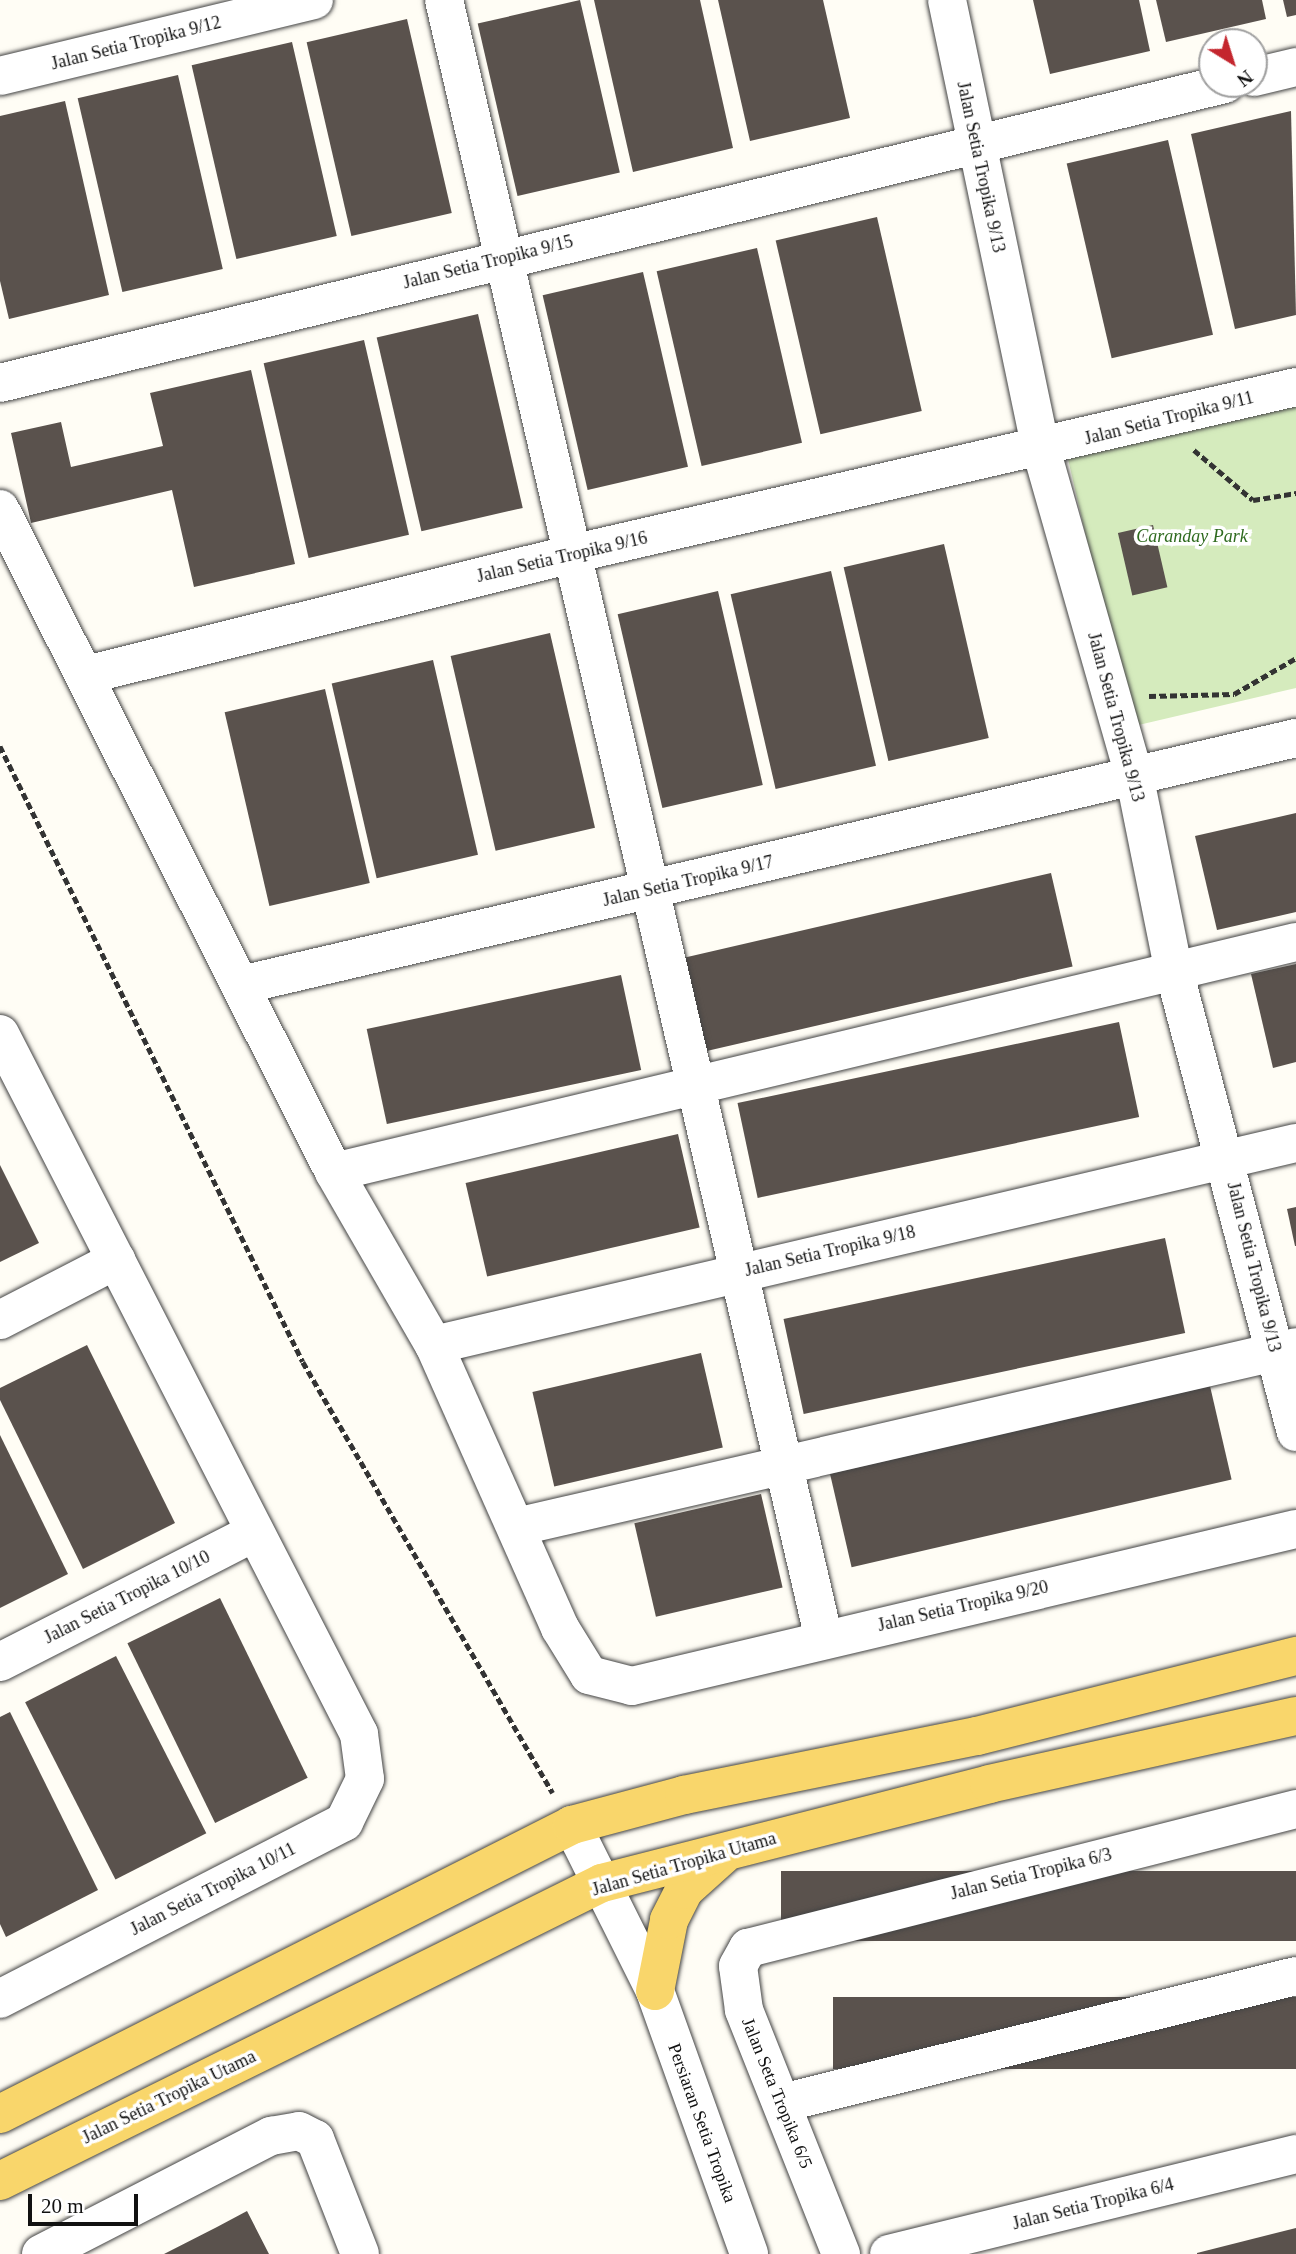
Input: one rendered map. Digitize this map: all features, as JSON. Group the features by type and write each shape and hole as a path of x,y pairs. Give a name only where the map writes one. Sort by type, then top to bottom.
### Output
{"main road":[{"path":"0,2114 572,1825 684,1795 977,1736 1296,1656"},
{"name":"Jalan Setia Tropika Utama","path":"0,2181 602,1883 1296,1716"},
{"path":"655,1992 669,1920 684,1890 727,1851"}],"street":[{"name":"Jalan Setia Tropika 9/12","path":"0,76 314,0"},
{"path":"444,0 503,258 576,553 693,1091 785,1465 824,1639"},
{"name":"Jalan Setia Tropika 9/13","path":"947,0 1041,449 1135,779 1173,967 1226,1158 1286,1350 1296,1433"},
{"path":"1268,74 1296,67"},
{"name":"Jalan Setia Tropika 9/15","path":"0,383 503,258 1198,91"},
{"name":"Jalan Setia Tropika 9/11","path":"1041,449 1296,387"},
{"name":"Jalan Setia Tropika 9/16","path":"86,675 576,553 1041,449"},
{"path":"0,509 86,675 334,1172 434,1345 516,1527 1286,1350"},
{"name":"Jalan Setia Tropika 9/17","path":"241,985 1135,779 1296,738"},
{"path":"334,1172 693,1091 1173,967 1296,942"},
{"name":"Jalan Setia Tropika 10/11","path":"0,1034 359,1734 365,1779 344,1822 0,1999"},
{"name":"Jalan Setia Tropika 9/18","path":"434,1345 1296,1143"},
{"path":"0,1320 116,1260"},
{"name":"Jalan Setia Tropika 9/20","path":"516,1527 589,1675 632,1686 1296,1529"},
{"name":"Jalan Setia Tropika 10/10","path":"0,1662 255,1532"},
{"name":"Jalan Setia Tropika 6/3","path":"765,1939 1296,1809"},
{"name":"Persiaran Setia Tropika","path":"572,1825 655,1992 749,2254"},
{"name":"Jalan Seta Tropika 6/5","path":"765,1939 748,1948 738,1966 738,1990 841,2254"},
{"path":"782,2103 1296,1976"},
{"path":"41,2254 271,2136 299,2131 315,2139 360,2254"},
{"name":"Jalan Setia Tropika 6/4","path":"889,2254 1296,2154"}],"path":[{"path":"1162,420 1237,491 1253,500 1296,493"},
{"path":"1111,696 1234,694 1296,658"},
{"path":"0,746 303,1362 572,1825"}],"green space":[{"name":"Caranday Park","path":"1296,405 1296,688 1130,727 1068,459"}],"building":[{"path":"580,0 620,172 518,196 478,24"},
{"path":"594,0 700,0 733,148 633,172"},
{"path":"718,0 823,0 850,118 750,141"},
{"path":"1033,0 1139,0 1150,51 1050,74"},
{"path":"1156,0 1262,0 1266,19 1227,28 1198,28 1198,35 1166,42"},
{"path":"1283,0 1296,0 1296,15 1287,17"},
{"path":"407,19 452,213 351,236 307,42"},
{"path":"292,42 337,236 236,259 192,65"},
{"path":"178,75 223,269 122,292 78,98"},
{"path":"65,101 109,295 9,319 0,281 0,116"},
{"path":"1291,111 1296,315 1235,329 1191,134"},
{"path":"1168,140 1213,335 1112,358 1067,163"},
{"path":"877,217 922,411 820,434 776,240"},
{"path":"757,248 802,443 702,466 657,271"},
{"path":"643,272 688,467 588,490 543,295"},
{"path":"478,314 523,508 421,531 377,337"},
{"path":"364,340 409,535 309,558 264,363"},
{"path":"251,370 295,564 194,587 172,490 31,523 11,433 61,422 71,467 163,446 150,393"},
{"path":"1153,525 1167,587 1132,595 1118,533"},
{"path":"944,544 989,738 888,761 844,567"},
{"path":"831,571 876,766 776,789 731,594"},
{"path":"718,591 763,785 662,808 618,614"},
{"path":"550,633 595,828 496,851 451,656"},
{"path":"433,660 478,855 377,878 332,683"},
{"path":"325,689 370,883 269,906 225,712"},
{"path":"1296,813 1296,912 1217,930 1195,836"},
{"path":"1051,873 1073,967 692,1054 670,961"},
{"path":"1296,964 1296,1062 1273,1068 1251,974"},
{"path":"621,975 641,1070 387,1124 367,1029"},
{"path":"1119,1022 1139,1117 758,1198 738,1103"},
{"path":"678,1134 700,1228 487,1277 466,1183"},
{"path":"0,1165 39,1243 0,1262"},
{"path":"1296,1207 1296,1246 1295,1246 1287,1209"},
{"path":"1165,1238 1185,1333 804,1414 784,1319"},
{"path":"87,1345 175,1523 83,1569 0,1400 0,1388"},
{"path":"701,1353 723,1448 554,1486 532,1392"},
{"path":"1210,1386 1232,1480 852,1567 830,1474"},
{"path":"0,1435 68,1574 0,1608"},
{"path":"761,1494 783,1588 656,1617 634,1523"},
{"path":"220,1598 308,1778 215,1823 127,1643"},
{"path":"116,1656 206,1833 115,1880 25,1702"},
{"path":"10,1712 98,1890 6,1937 0,1924 0,1717"},
{"path":"781,1871 1296,1871 1296,1941 781,1941"},
{"path":"833,1997 1296,1997 1296,2069 833,2069"},
{"path":"247,2211 269,2254 164,2254 217,2227"},
{"path":"1296,2228 1296,2254 1197,2254 1197,2253"}]}
